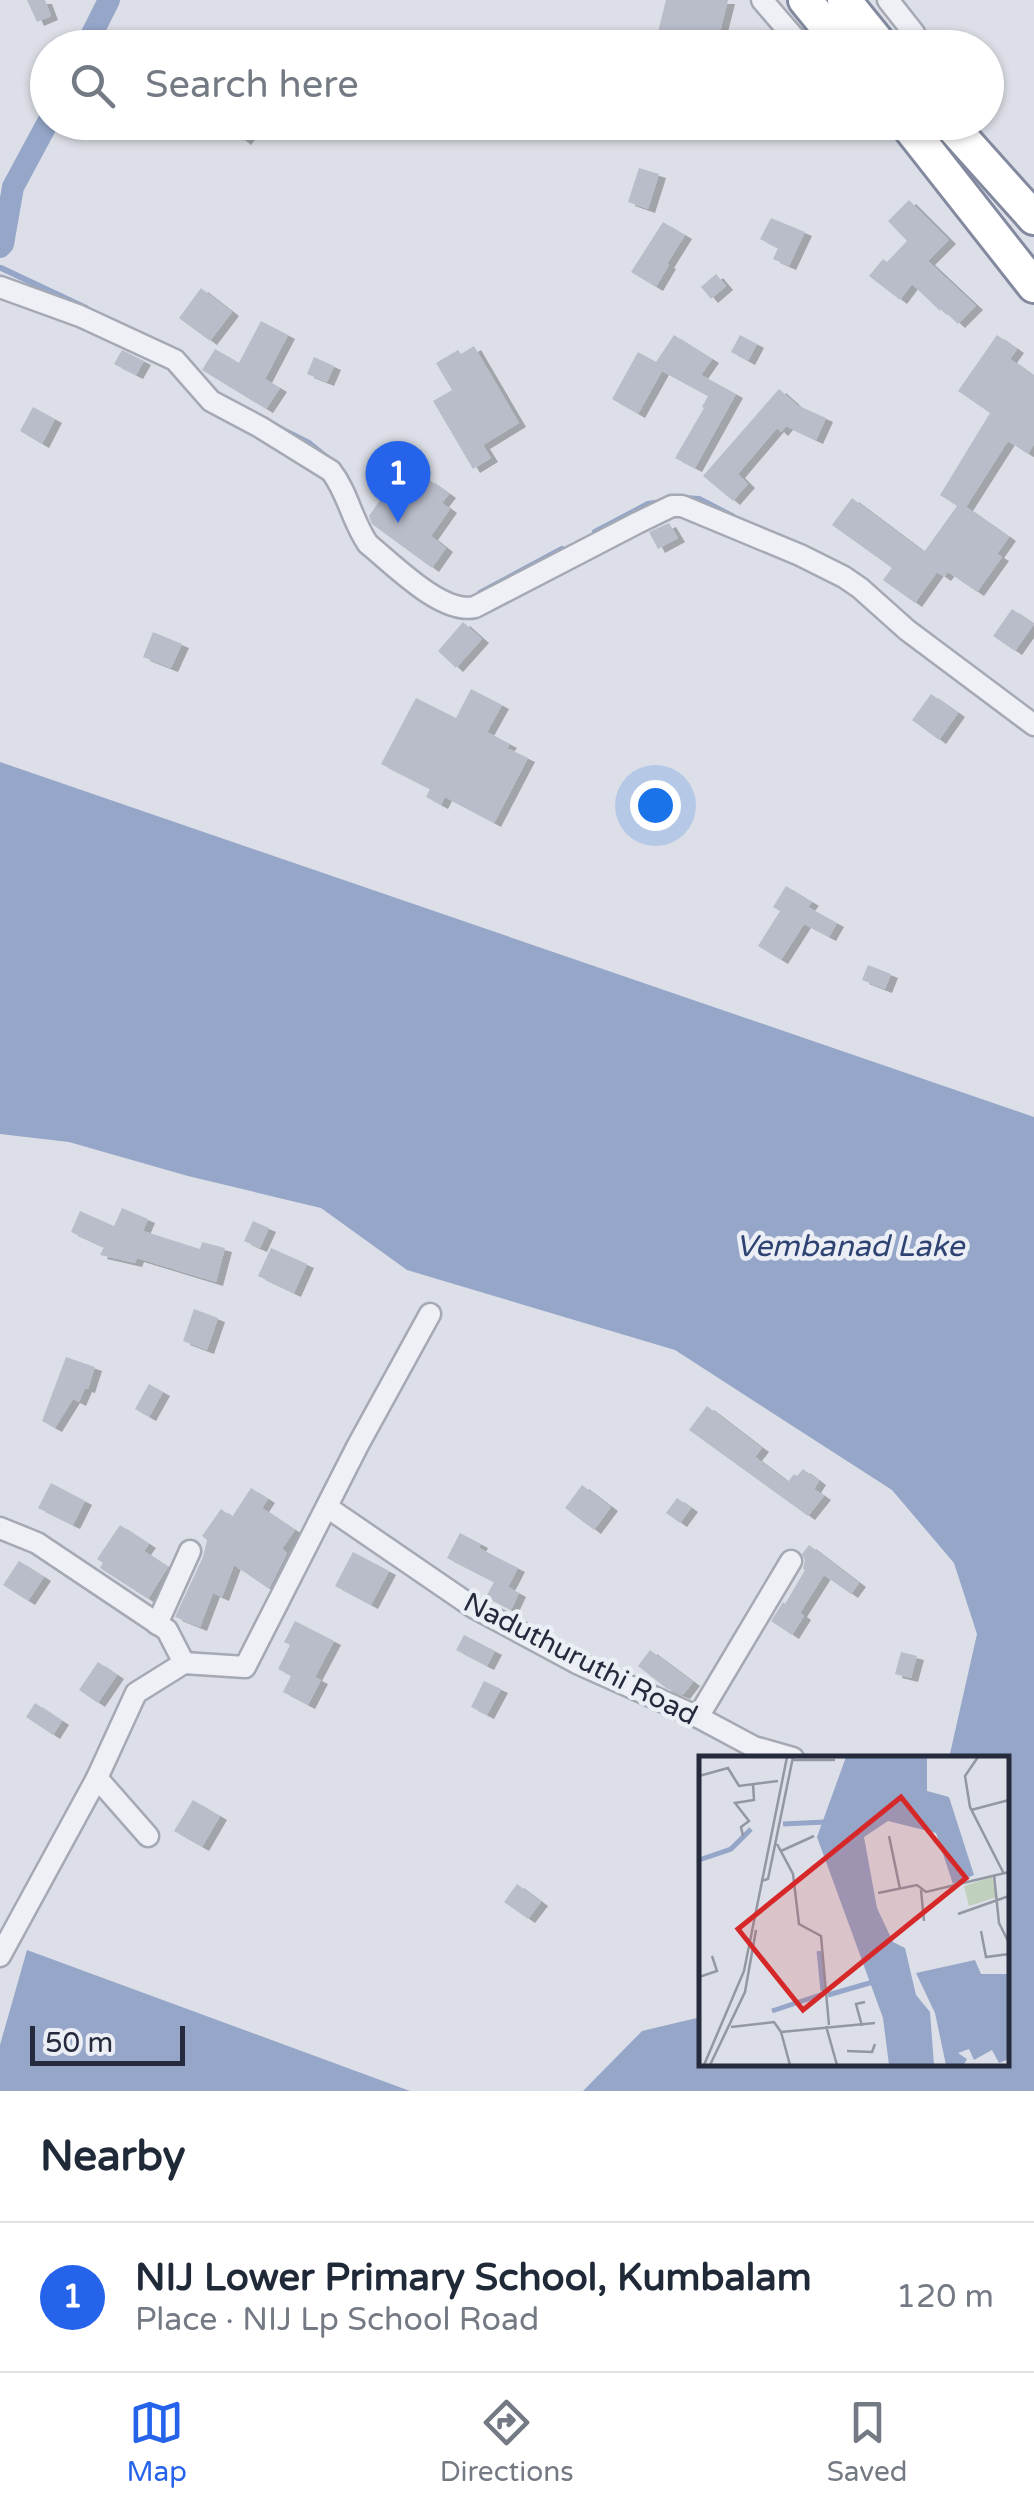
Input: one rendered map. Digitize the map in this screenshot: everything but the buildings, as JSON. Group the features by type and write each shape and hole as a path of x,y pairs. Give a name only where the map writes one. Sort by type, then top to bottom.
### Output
{"highway":[{"path":"805,0 829,30"},
{"path":"844,0 868,30"},
{"path":"916,140 1034,286"},
{"path":"965,140 1034,218"}],"street":[{"path":"762,0 788,30"},
{"path":"888,0 911,30"},
{"path":"0,287 80,316 175,360 211,401 331,471 368,544 456,608 475,607 636,523 672,506 682,506 800,554 844,578 1034,725"},
{"path":"0,1956 96,1778 136,1693 184,1663 244,1667 430,1314"},
{"name":"Naduthuruthi Road","path":"327,1507 473,1607 577,1663 698,1717 754,1747 786,1756"},
{"path":"2,1537 37,1543 91,1577 167,1630 184,1663"},
{"path":"157,1624 190,1551"},
{"path":"698,1717 790,1561"},
{"path":"96,1778 148,1836"}],"water":[{"name":"Vembanad Lake","path":"0,762 1034,1117 1034,2091 583,2091 642,2031 699,2017 699,2066 1009,2066 1009,1756 949,1756 977,1634 954,1563 892,1490 675,1350 407,1270 321,1208 69,1142 0,1134"},
{"path":"27,1950 410,2091 0,2091 0,2045"}],"waterway":[{"path":"94,30 109,0"},
{"path":"0,247 13,187 38,140"},
{"path":"1,268 86,308"},
{"path":"277,427 309,443 330,460"},
{"path":"684,498 699,499 732,516"},
{"path":"595,532 648,504 661,502"},
{"path":"480,593 562,549"}],"place":[{"name":"NIJ Lower Primary School, Kumbalam","path":"398,523"}]}
